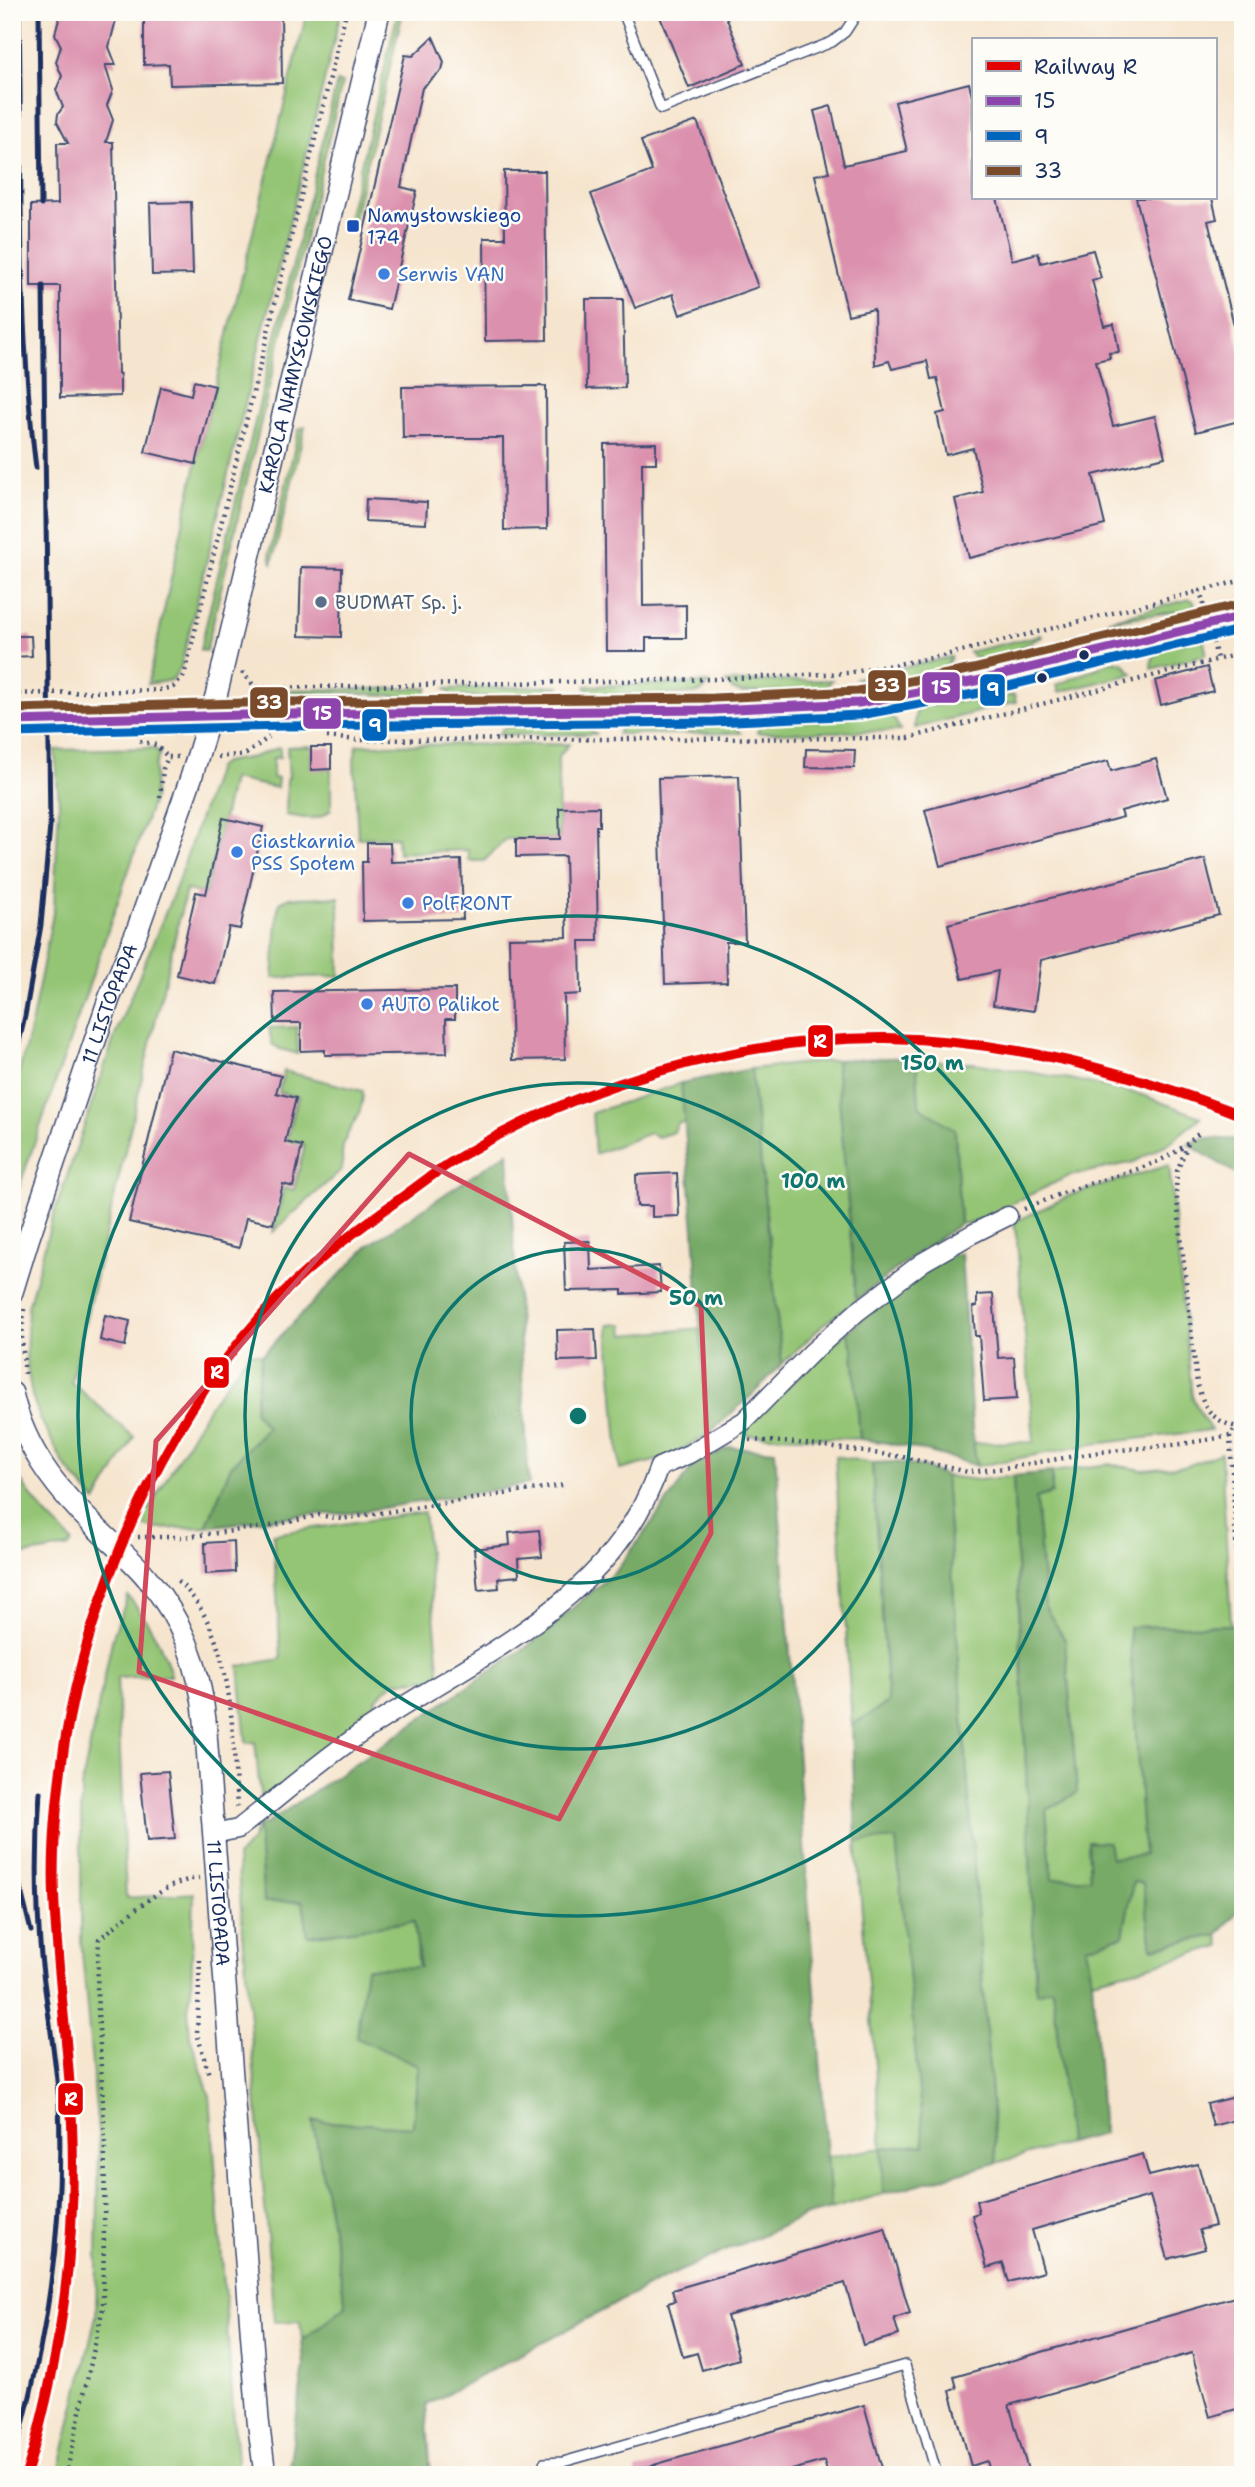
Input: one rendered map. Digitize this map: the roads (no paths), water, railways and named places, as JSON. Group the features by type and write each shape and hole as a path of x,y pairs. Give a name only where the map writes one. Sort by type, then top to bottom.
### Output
{"street":[{"name":"KAROLA NAMYSŁOWSKIEGO","path":"210,715 224,668 379,12"},
{"path":"12,721 210,715 714,710 859,703 976,681 1243,616"},
{"name":"11 LISTOPADA","path":"12,1292 27,1240 109,999 191,778 210,715"},
{"path":"214,1834 238,1829 359,1734 522,1635 598,1567 621,1541 643,1510 659,1467 717,1438 744,1421 811,1353 857,1312 947,1247 1008,1216"},
{"name":"11 LISTOPADA","path":"12,1393 22,1426 46,1472 63,1494 147,1577 181,1629 194,1662 203,1704 258,2420 265,2475"}],"lane":[{"path":"623,12 661,109 832,42 845,32 858,12"},
{"path":"548,2475 544,2463 563,2462 905,2365 937,2475"}],"railway":[{"path":"19,12 23,297 36,468"},
{"path":"39,12 41,205"},
{"path":"12,1073 41,925 50,826 43,286"},
{"path":"12,2465 44,2330 59,2196 59,2104 38,1915 40,1792"},
{"path":"12,1854 31,1931"}],"rail line":[{"name":"R","path":"26,2475 49,2389 57,2345 72,2213 72,2124 56,1924 54,1840 64,1747 75,1689 110,1574 161,1461 226,1359 263,1314 309,1269 359,1229 443,1168 499,1135 550,1110 604,1089 716,1057 773,1046 830,1040 886,1038 978,1045 1112,1072 1243,1116"}],"place":[{"name":"Namysłowskiego 174","path":"353,226"},
{"name":"Serwis VAN","path":"384,274"},
{"name":"BUDMAT Sp. j.","path":"321,602"},
{"name":"Ciastkarnia PSS Społem","path":"237,852"},
{"name":"PolFRONT","path":"408,903"},
{"name":"AUTO Palikot","path":"367,1004"}]}
